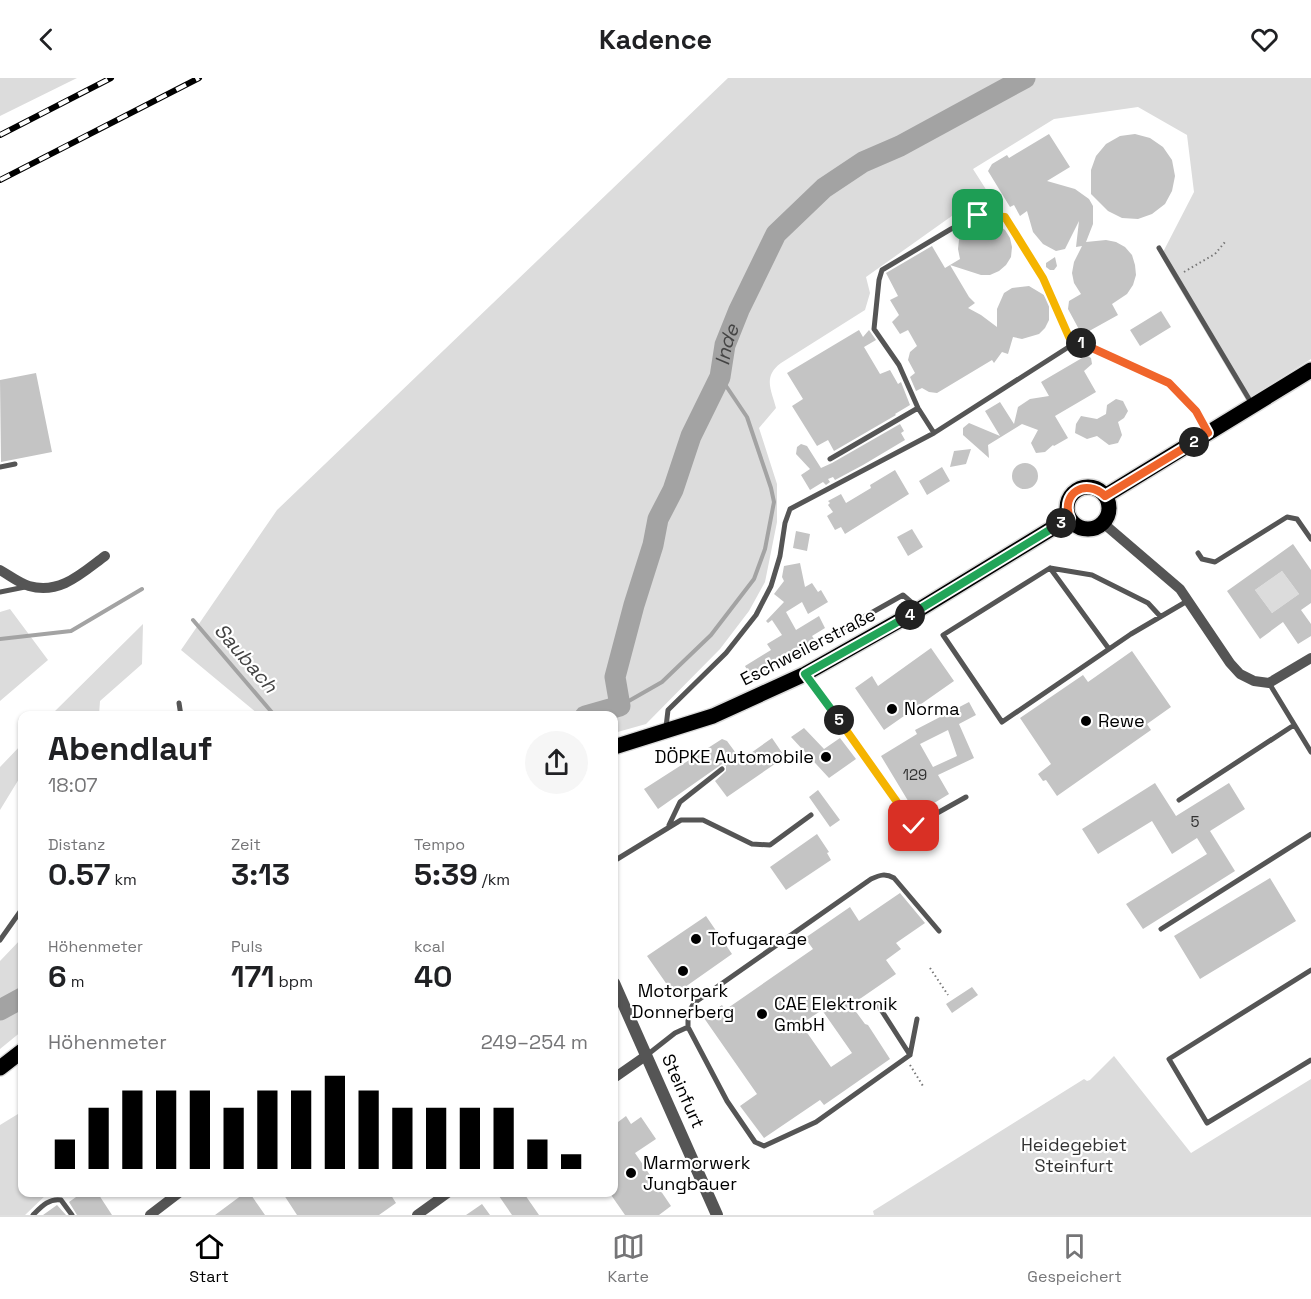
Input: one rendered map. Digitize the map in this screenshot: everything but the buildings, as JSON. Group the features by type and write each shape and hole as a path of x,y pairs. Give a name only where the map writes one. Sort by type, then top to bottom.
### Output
{"main road":[{"path":"1105,496 1311,370"},
{"path":"1094,488 1105,496 1109,507 1103,523 1094,528 1084,529 1070,518 1068,504 1075,492 1094,488"},
{"name":"Eschweilerstraße","path":"618,746 713,716 805,674 920,609 1070,518"},
{"path":"0,1068 18,1054"}],"street":[{"path":"1103,523 1168,578 1189,600 1230,663 1240,674 1254,681 1269,683 1311,658"},
{"path":"0,570 28,586 47,588 68,584 105,556"},
{"name":"Steinfurt","path":"618,992 717,1215"},
{"path":"618,1075 647,1055"},
{"path":"150,1215 173,1197"},
{"path":"417,1215 442,1197"}],"lane":[{"path":"934,432 918,408 898,365 874,329 879,280 882,270 978,215 1005,217 1043,278 1069,337 1169,383 1196,411 1208,433"},
{"path":"1159,248 1253,405"},
{"path":"665,732 668,710 726,653 756,615 771,586 790,509 934,432 1077,341"},
{"path":"830,459 918,408"},
{"path":"0,467 15,464"},
{"path":"1198,553 1202,559 1215,562 1287,517 1296,519 1311,539"},
{"path":"1160,616 1148,603 1092,574 1050,568 943,634 1002,722 1108,649 1189,600"},
{"path":"1050,568 1108,649"},
{"path":"0,592 28,586"},
{"path":"832,635 903,595 920,609"},
{"path":"805,674 914,826 966,797"},
{"path":"1269,683 1311,752"},
{"path":"179,703 180,711"},
{"path":"1179,800 1294,725"},
{"path":"668,827 680,802 722,769"},
{"path":"618,858 681,820 703,820 752,844 770,845 811,815"},
{"path":"1161,929 1311,834"},
{"path":"917,1019 908,1056 816,1122 764,1146 755,1142 727,1101 688,1027 688,1013 694,1003 871,879 881,875 888,874 894,878 939,931"},
{"path":"0,940 18,915"},
{"path":"1310,973 1169,1059 1207,1123 1311,1060"},
{"path":"878,1005 908,1056"},
{"path":"647,1055 675,1033 688,1027"},
{"path":"33,1215 44,1204 57,1199 61,1200 72,1215"}],"path":[{"path":"1176,277 1215,254 1225,242"},
{"path":"930,968 948,995"},
{"path":"908,1056 923,1086"}],"green space":[{"path":"0,78 77,78 0,116"},
{"path":"728,78 1311,78 1311,359 1246,400 1161,256 1194,192 1187,135 1138,107 1054,119 973,169 987,191 866,277 870,293 865,310 775,368 770,384 776,408 759,428 777,484 777,522 765,582 749,611 720,649 646,724 618,732 618,711 255,711 181,650 277,510"},
{"path":"1282,571 1299,594 1272,613 1255,590"},
{"path":"10,609 48,660 0,701 0,612"},
{"path":"143,624 142,664 100,701 99,711 55,711"},
{"path":"18,748 18,781 0,810 0,767"},
{"path":"18,942 18,1034 0,1049 0,961"},
{"name":"Heidegebiet Steinfurt","path":"1114,1056 1191,1153 1311,1079 1311,1215 874,1215 873,1211 1084,1079 1090,1080"},
{"path":"18,1114 18,1197 44,1197 25,1215 0,1215 0,1125"}],"waterway":[{"name":"Inde","path":"602,711 620,706 615,677 653,545 658,519 673,490 691,436 720,377 725,345 739,310 776,234 824,188 863,162 900,146 1025,78"},
{"path":"620,706 662,682 711,635 754,579 765,549 774,502 771,488 747,417 720,377"},
{"name":"Saubach","path":"0,639 71,631 142,589"},
{"name":"Saubach","path":"193,620 271,711"},
{"name":"Inde","path":"0,1010 18,1000"}],"railway":[{"path":"0,135 111,78"},
{"path":"0,180 199,78"}],"place":[{"name":"Norma","path":"892,709"},
{"name":"Rewe","path":"1086,721"},
{"name":"DÖPKE Automobile","path":"826,757"},
{"name":"Tofugarage","path":"696,939"},
{"name":"Motorpark Donnerberg","path":"683,971"},
{"name":"CAE Elektronik GmbH","path":"762,1014"},
{"name":"Marmorwerk Jungbauer","path":"631,1173"}],"route":[{"path":"914,826 805,674 920,609 1070,518 1067,509 1070,497 1075,492 1087,487 1100,491 1105,496 1208,433 1196,411 1169,383 1069,337 1043,278 1005,217 978,215"}]}
